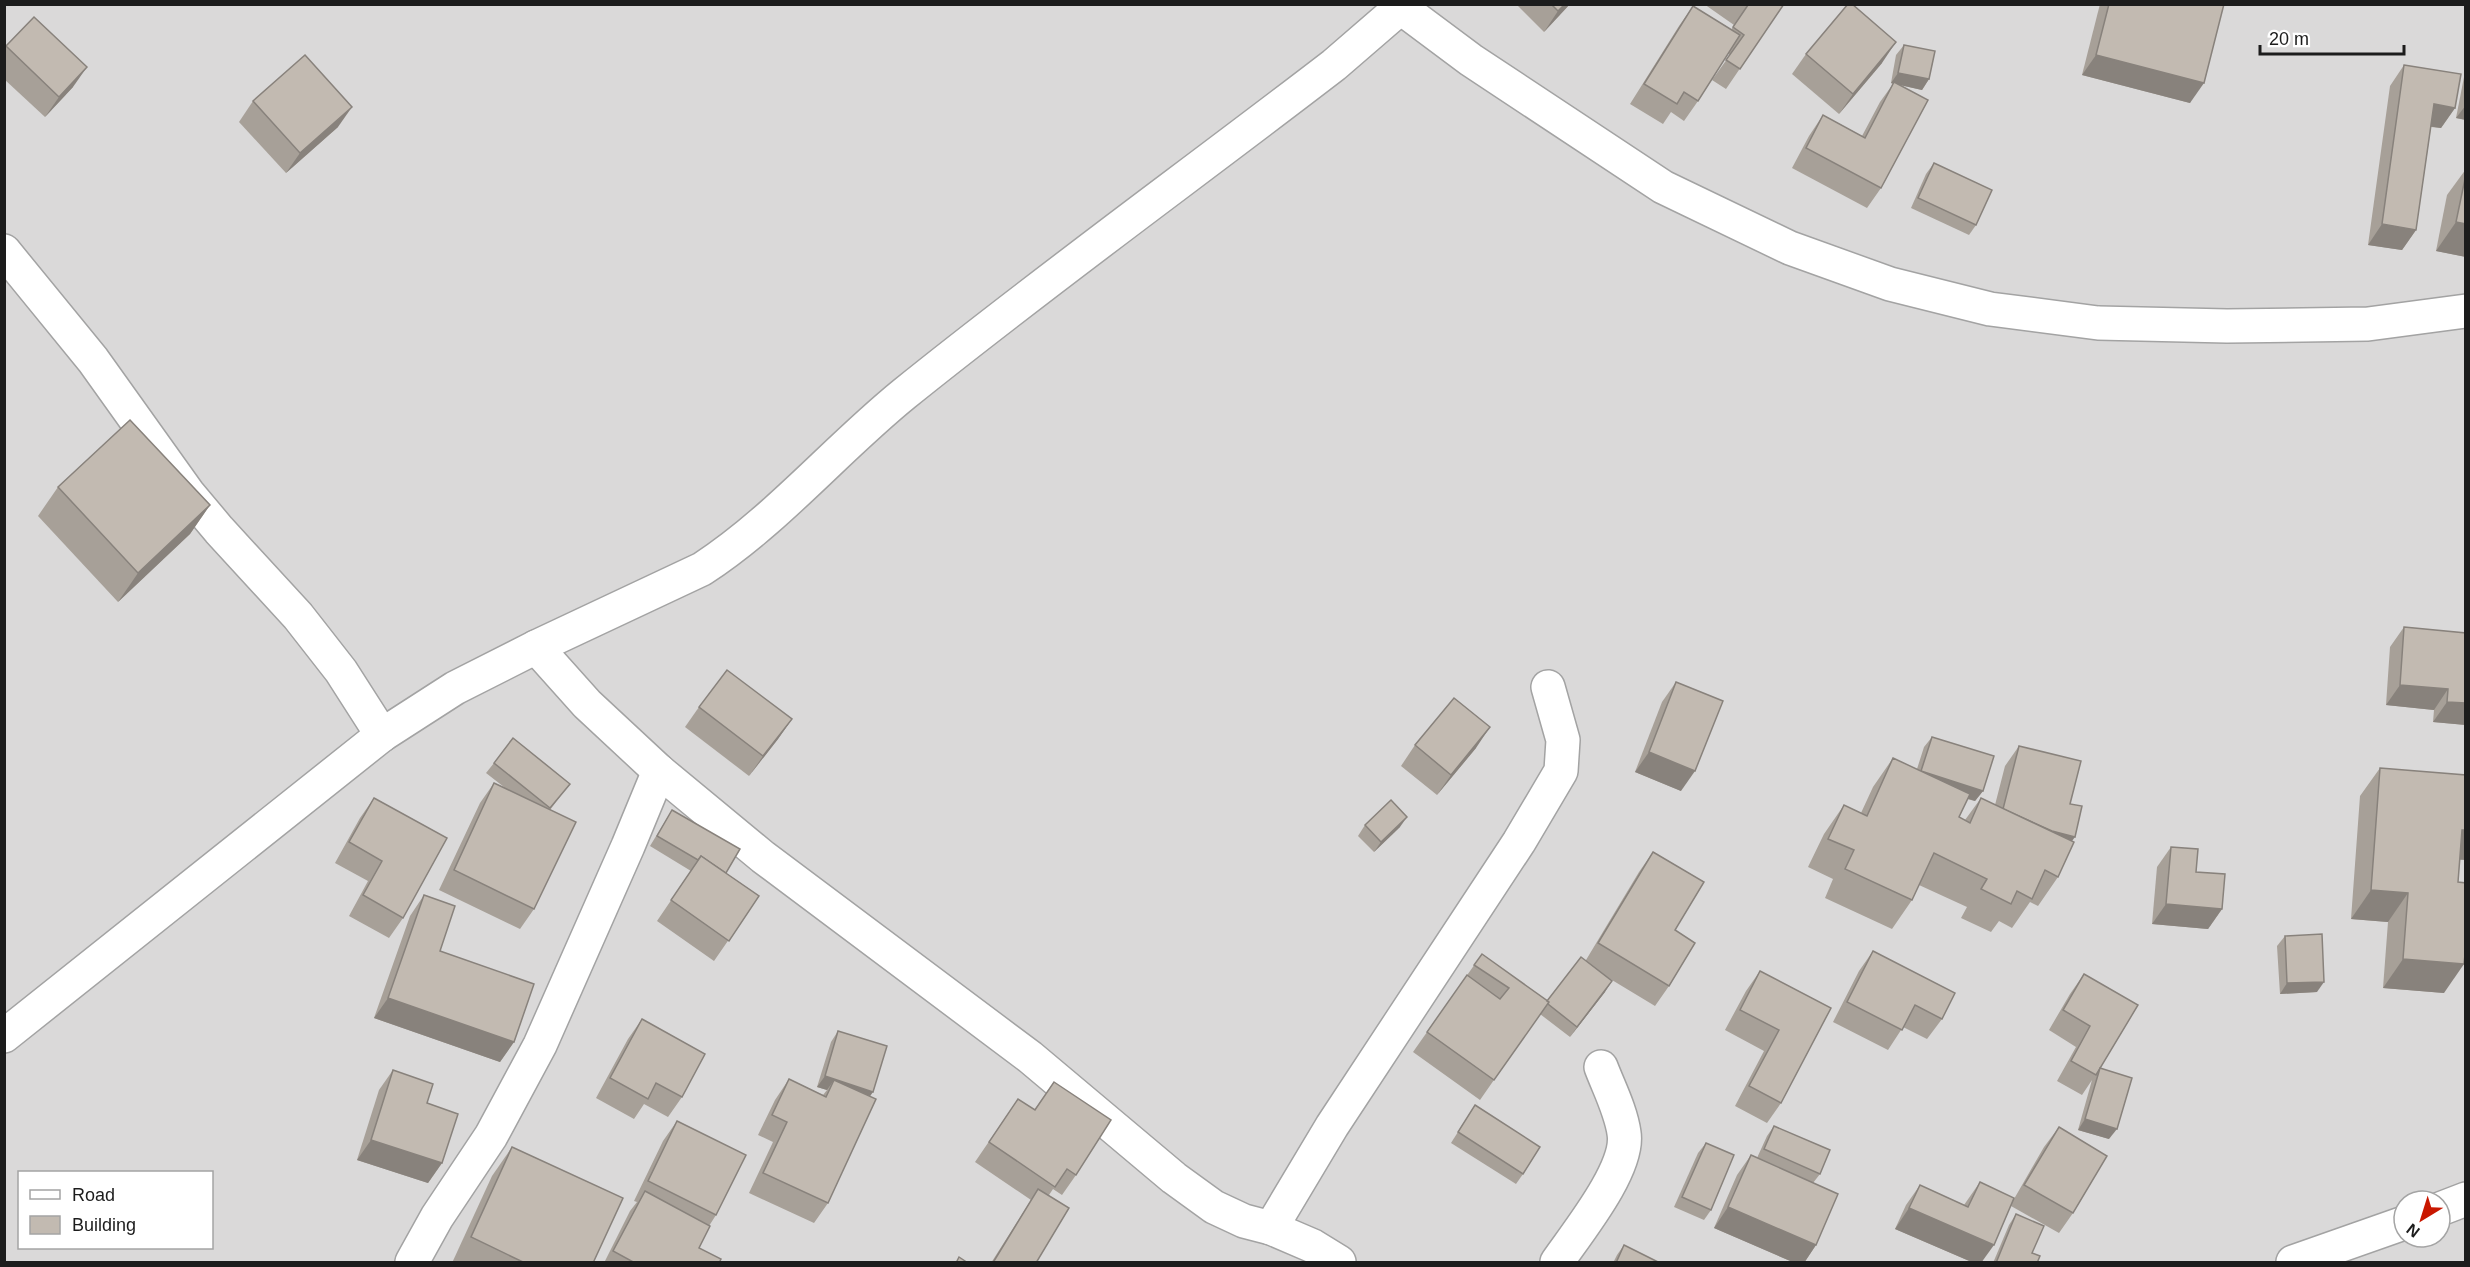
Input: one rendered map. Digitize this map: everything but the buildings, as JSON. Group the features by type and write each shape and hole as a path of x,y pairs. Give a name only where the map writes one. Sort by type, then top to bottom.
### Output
{"street":[{"path":"4,1036 382,735 455,688 702,569 726,553 790,499 902,395 1334,65 1398,6 1480,67 1663,187 1790,248 1890,285 1990,309 2098,323 2227,326 2368,324 2466,311"},
{"path":"4,250 93,360 188,493 298,616 342,671 382,735"},
{"path":"536,647 587,704 659,771 763,857 1030,1057 1174,1178 1214,1207 1244,1221 1271,1228 1313,1246 1339,1263"},
{"path":"1271,1228 1338,1116 1519,842 1561,771 1563,740 1548,687"},
{"path":"412,1263 437,1217 491,1136 540,1045 659,771"},
{"path":"1557,1263 1618,1168 1623,1152 1624,1133 1601,1067"},
{"path":"2293,1263 2392,1227"}],"shaded area":[{"path":"5,5 2465,5 2465,1262 5,1262"}]}
